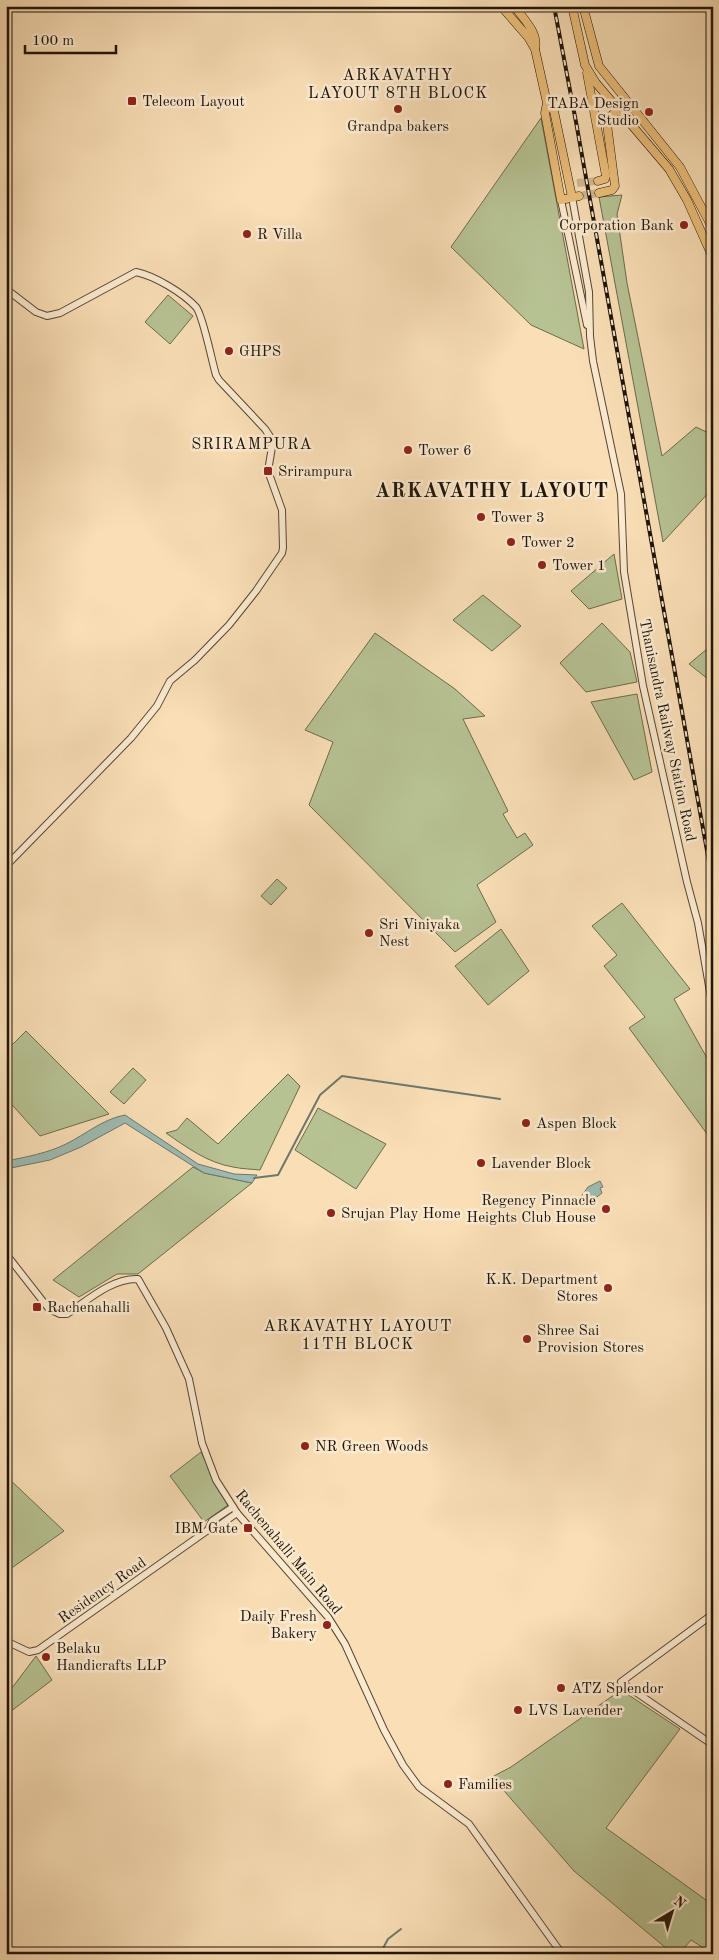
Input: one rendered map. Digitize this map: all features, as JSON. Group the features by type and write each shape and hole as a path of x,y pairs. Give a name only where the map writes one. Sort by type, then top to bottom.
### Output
{"main road":[{"path":"501,6 528,37 534,49 547,103 545,113 561,200 575,197 554,111 547,103"},
{"path":"514,6 534,34 536,43 534,49"},
{"path":"572,6 586,65 606,176 605,179 598,181"},
{"path":"583,6 599,66 680,167 713,229"},
{"path":"586,65 596,83 669,169 687,200 713,258"},
{"path":"599,193 612,190 615,186 607,124 611,116 627,100"},
{"path":"558,185 573,183"}],"street":[{"name":"Thanisandra Railway Station Road","path":"575,197 589,292 590,336 593,361 621,494 624,572 643,686 698,923 713,1009"},
{"name":"Thanisandra Railway Station Road","path":"561,200 579,294 590,336"},
{"path":"6,289 36,312 47,316 60,313 136,272 148,274 167,285 196,308 216,375 265,429 273,442 268,471 282,510 284,548 256,591 230,625 195,660 175,675 165,688 157,706 131,738 6,866"},
{"name":"Rachenahalli Main Road","path":"6,1254 49,1309 60,1314 67,1314 109,1286 123,1280 138,1279 166,1328 188,1379 207,1461 232,1507 328,1617 339,1633 362,1678 384,1730 403,1765 419,1788 469,1824 562,1954"},
{"name":"Residency Road","path":"208,1530 212,1521 232,1507"},
{"name":"Residency Road","path":"6,1645 10,1643 30,1652 38,1650 208,1530 217,1527 237,1514"},
{"path":"713,1614 621,1682 713,1745"}],"green space":[{"path":"541,118 584,349 531,325 451,247"},
{"path":"622,195 617,214 627,283 662,456 696,427 713,435 713,488 663,542 599,197"},
{"path":"168,295 193,316 170,344 145,322"},
{"path":"614,554 622,599 589,609 571,591"},
{"path":"483,595 521,626 492,651 453,620"},
{"path":"602,623 630,652 637,682 586,692 560,663"},
{"path":"375,633 455,689 485,716 463,719 508,811 503,814 517,838 525,833 533,845 477,885 496,922 455,952 309,805 333,742 305,730"},
{"path":"713,644 713,683 689,664"},
{"path":"637,694 652,772 634,780 591,702"},
{"path":"277,879 287,888 271,905 261,896"},
{"path":"622,903 690,989 674,999 712,1067 713,1142 629,1028 645,1017 604,966 617,955 592,926"},
{"path":"501,929 529,971 488,1005 455,966"},
{"path":"26,1031 109,1114 40,1136 6,1098 6,1051"},
{"path":"133,1068 146,1080 124,1104 110,1092"},
{"path":"288,1074 300,1086 260,1170 236,1168 215,1162 181,1144 166,1133 177,1130 187,1118 218,1144"},
{"path":"318,1108 386,1144 356,1189 295,1150"},
{"path":"193,1167 204,1173 252,1183 138,1274 117,1274 79,1297 53,1280"},
{"path":"201,1452 228,1505 204,1522 170,1476"},
{"path":"6,1476 64,1531 6,1572"},
{"path":"36,1656 52,1680 6,1715 6,1696"},
{"path":"621,1690 680,1729 606,1828 713,1905 713,1954 691,1940 679,1954 673,1954 574,1871 492,1777 511,1767"}],"water":[{"path":"125,1115 198,1164 234,1174 257,1175 252,1183 204,1173 125,1123 81,1147 50,1160 6,1169 6,1161 52,1150 102,1123"},
{"path":"600,1181 603,1187 600,1188 602,1193 592,1201 580,1198 588,1187"}],"waterway":[{"path":"254,1178 278,1175 320,1095 342,1076 500,1099"},
{"path":"380,1954 388,1939 401,1929"}],"tunnel":[{"path":"577,183 598,181"},
{"path":"579,196 599,193"}],"railway":[{"path":"554,6 713,884"}],"place":[{"name":"Telecom Layout","path":"132,101"},
{"name":"Grandpa bakers","path":"398,109"},
{"name":"TABA Design Studio","path":"649,112"},
{"name":"Corporation Bank","path":"684,225"},
{"name":"R Villa","path":"247,234"},
{"name":"GHPS","path":"229,351"},
{"name":"Tower 6","path":"408,450"},
{"name":"Srirampura","path":"268,471"},
{"name":"Tower 3","path":"481,517"},
{"name":"Tower 2","path":"511,542"},
{"name":"Tower 1","path":"542,565"},
{"name":"Sri Viniyaka Nest","path":"369,933"},
{"name":"Aspen Block","path":"526,1123"},
{"name":"Lavender Block","path":"481,1163"},
{"name":"Regency Pinnacle Heights Club House","path":"606,1209"},
{"name":"Srujan Play Home","path":"331,1213"},
{"name":"K.K. Department Stores","path":"608,1288"},
{"name":"Rachenahalli","path":"37,1307"},
{"name":"Shree Sai Provision Stores","path":"527,1339"},
{"name":"NR Green Woods","path":"305,1446"},
{"name":"IBM Gate","path":"248,1528"},
{"name":"Daily Fresh Bakery","path":"327,1625"},
{"name":"Belaku Handicrafts LLP","path":"46,1657"},
{"name":"ATZ Splendor","path":"561,1688"},
{"name":"LVS Lavender","path":"518,1710"},
{"name":"Families","path":"448,1784"}],"district":[{"name":"ARKAVATHY LAYOUT 8TH BLOCK","path":"398,83"},
{"name":"SRIRAMPURA","path":"252,443"},
{"name":"ARKAVATHY LAYOUT","path":"492,490"},
{"name":"ARKAVATHY LAYOUT 11TH BLOCK","path":"358,1334"}]}
